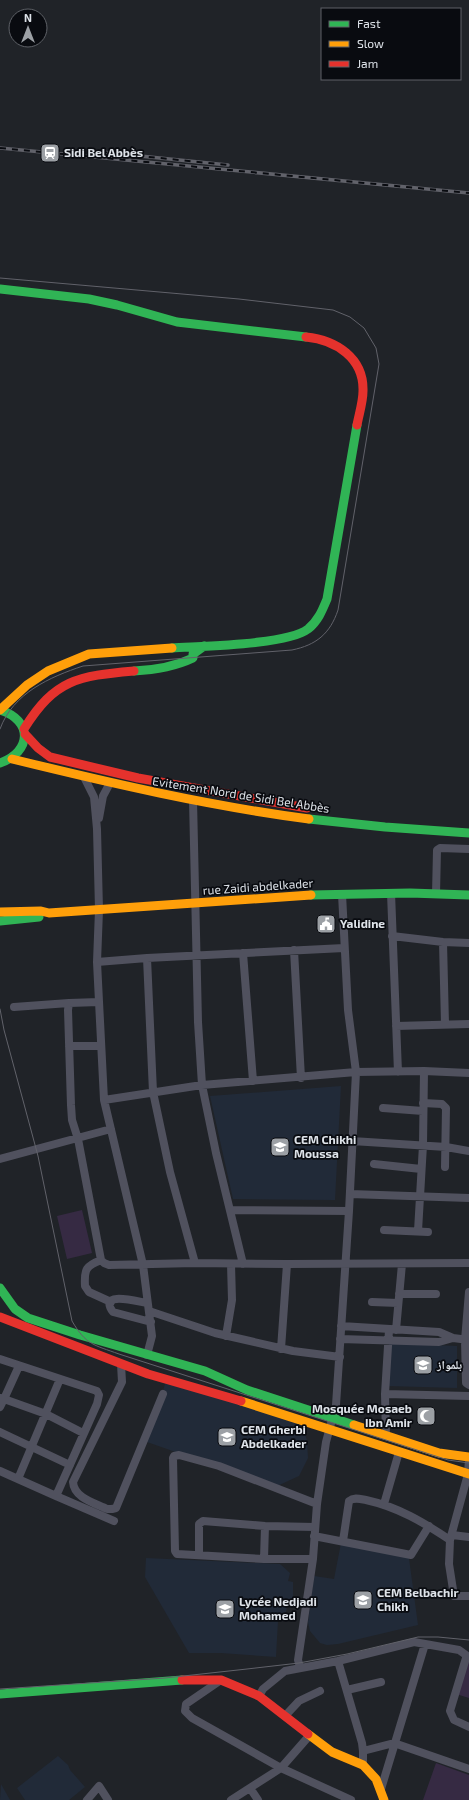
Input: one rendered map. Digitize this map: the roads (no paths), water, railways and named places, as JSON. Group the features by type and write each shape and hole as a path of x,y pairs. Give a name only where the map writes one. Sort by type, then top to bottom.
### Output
{"main road":[{"path":"0,289 89,299 117,305 177,322 315,338 338,346 351,357 356,365 362,382 363,398 332,580 323,612 318,620 307,630 289,638 180,648 99,653 77,658 48,671 36,679 0,710"},
{"path":"0,763 12,759 22,748 24,731 34,710 49,694 60,687 72,681 100,674 157,669 182,664 193,658 193,654 204,646"},
{"path":"180,648 182,664"},
{"name":"Evitement Nord de Sidi Bel Abbès","path":"0,710 16,717 24,731 38,748 50,756 138,778 324,811 350,814"},
{"name":"Evitement Nord de Sidi Bel Abbès","path":"12,759 110,783 193,800 328,822 469,833"},
{"path":"401,819 462,823"},
{"name":"rue Zaidi abdelkader","path":"0,921 32,918 49,913 342,894 391,892 469,896"},
{"name":"rue Zaidi abdelkader","path":"0,912 41,911 49,913"},
{"path":"0,1288 15,1309 28,1318 147,1355 205,1371 247,1390 439,1453 469,1458"},
{"path":"0,1317 121,1364 168,1380 268,1409 328,1430 469,1474"},
{"path":"0,1694 198,1679 221,1680 259,1696 309,1736 332,1752 362,1765 376,1780 381,1789 384,1800"}],"street":[{"path":"84,776 94,797 97,829 99,910 97,962 104,1100 143,1265 148,1307 152,1322 152,1341 147,1355"},
{"path":"97,829 103,796 110,783"},
{"path":"193,800 198,1022 202,1085 243,1264"},
{"path":"436,894 437,850 440,848 469,849"},
{"path":"391,892 398,1072"},
{"path":"300,1667 298,1660 313,1559 316,1504 328,1430 336,1405 350,1194 356,1072 348,1010 342,894"},
{"path":"392,936 442,942 469,943"},
{"path":"442,942 445,1024"},
{"path":"97,962 197,955 344,948"},
{"path":"294,950 302,1078"},
{"path":"243,953 253,1081"},
{"path":"147,958 153,1092 170,1172 195,1263"},
{"path":"14,1008 99,1002"},
{"path":"69,1003 72,1120 78,1139 101,1260 104,1263 109,1265 195,1263 469,1263"},
{"path":"396,1026 469,1024"},
{"path":"69,1046 101,1046"},
{"path":"104,1100 202,1085 302,1078 356,1072 424,1071 469,1073"},
{"path":"418,1231 423,1145 424,1071"},
{"path":"383,1108 445,1106 445,1167"},
{"path":"0,1159 111,1129"},
{"path":"352,1141 423,1145 469,1151"},
{"path":"374,1164 421,1169"},
{"path":"350,1194 469,1198"},
{"path":"230,1210 349,1211"},
{"path":"384,1230 428,1232"},
{"path":"101,1260 90,1264 86,1268 85,1286 89,1292 111,1302"},
{"path":"226,1336 232,1300 231,1264"},
{"path":"281,1349 287,1264"},
{"path":"386,1436 385,1394 389,1341 393,1330 398,1303 402,1264"},
{"path":"468,1384 467,1340 469,1292"},
{"path":"399,1294 436,1294"},
{"path":"152,1322 113,1312 110,1309 111,1302 113,1299 119,1298 148,1307 226,1336 281,1349 340,1357"},
{"path":"372,1302 398,1303"},
{"path":"341,1326 439,1332 453,1338 467,1340"},
{"path":"340,1339 439,1342 453,1338"},
{"path":"0,1360 97,1391 99,1395 97,1404 56,1496"},
{"path":"121,1364 122,1382 73,1482 77,1494 107,1509 112,1510 116,1508 163,1394"},
{"path":"19,1366 1,1402 46,1414 83,1433"},
{"path":"18,1479 60,1380"},
{"path":"385,1394 469,1396"},
{"path":"0,1432 70,1465"},
{"path":"384,1504 399,1452"},
{"path":"313,1559 264,1559 177,1554 175,1551 173,1458 174,1456 219,1466 316,1504"},
{"path":"469,1458 469,1474 451,1538 449,1564 454,1596 469,1596"},
{"path":"0,1471 114,1521"},
{"path":"343,1541 349,1501 352,1499 384,1504 411,1515 451,1538 469,1537"},
{"path":"199,1555 199,1524 208,1520 265,1526 315,1527"},
{"path":"264,1559 265,1526"},
{"path":"314,1536 411,1555 429,1526"},
{"path":"259,1696 263,1689 285,1671 338,1661 414,1642 459,1650 466,1654 450,1711 454,1720 469,1726"},
{"path":"381,1789 394,1743 426,1644"},
{"path":"338,1661 364,1751 362,1765"},
{"path":"221,1680 186,1704 185,1711 192,1718 281,1768 351,1800"},
{"path":"347,1690 381,1682"},
{"path":"285,1716 299,1701 320,1692"},
{"path":"231,1800 281,1768 309,1736"},
{"path":"364,1751 394,1743 469,1769"},
{"path":"87,1800 99,1786 108,1800"},
{"path":"250,1788 258,1800"}],"tram line":[{"path":"0,278 239,299 333,310 350,317 364,328 376,348 379,364 338,610 331,626 321,637 308,645 292,650 83,666 58,675 34,688 23,696 6,716 0,729"},
{"path":"0,1009 4,1030 38,1156 72,1321 86,1340 97,1346 119,1354 448,1460 469,1463"},
{"path":"0,1689 165,1678 299,1663 347,1654 418,1637 469,1640"}],"railway":[{"path":"0,148 469,193"},
{"path":"101,152 228,165"}],"place":[{"name":"Sidi Bel Abbès","path":"50,153"},
{"name":"Yalidine","path":"326,924"},
{"name":"CEM Chikhi Moussa","path":"280,1147"},
{"name":"بلمواز","path":"423,1365"},
{"name":"Mosquée Mosaeb Ibn Amir","path":"426,1416"},
{"name":"CEM Gherbi Abdelkader","path":"227,1437"},
{"name":"CEM Belbachir Chikh","path":"363,1600"},
{"name":"Lycée Nedjadi Mohamed","path":"225,1609"}]}
